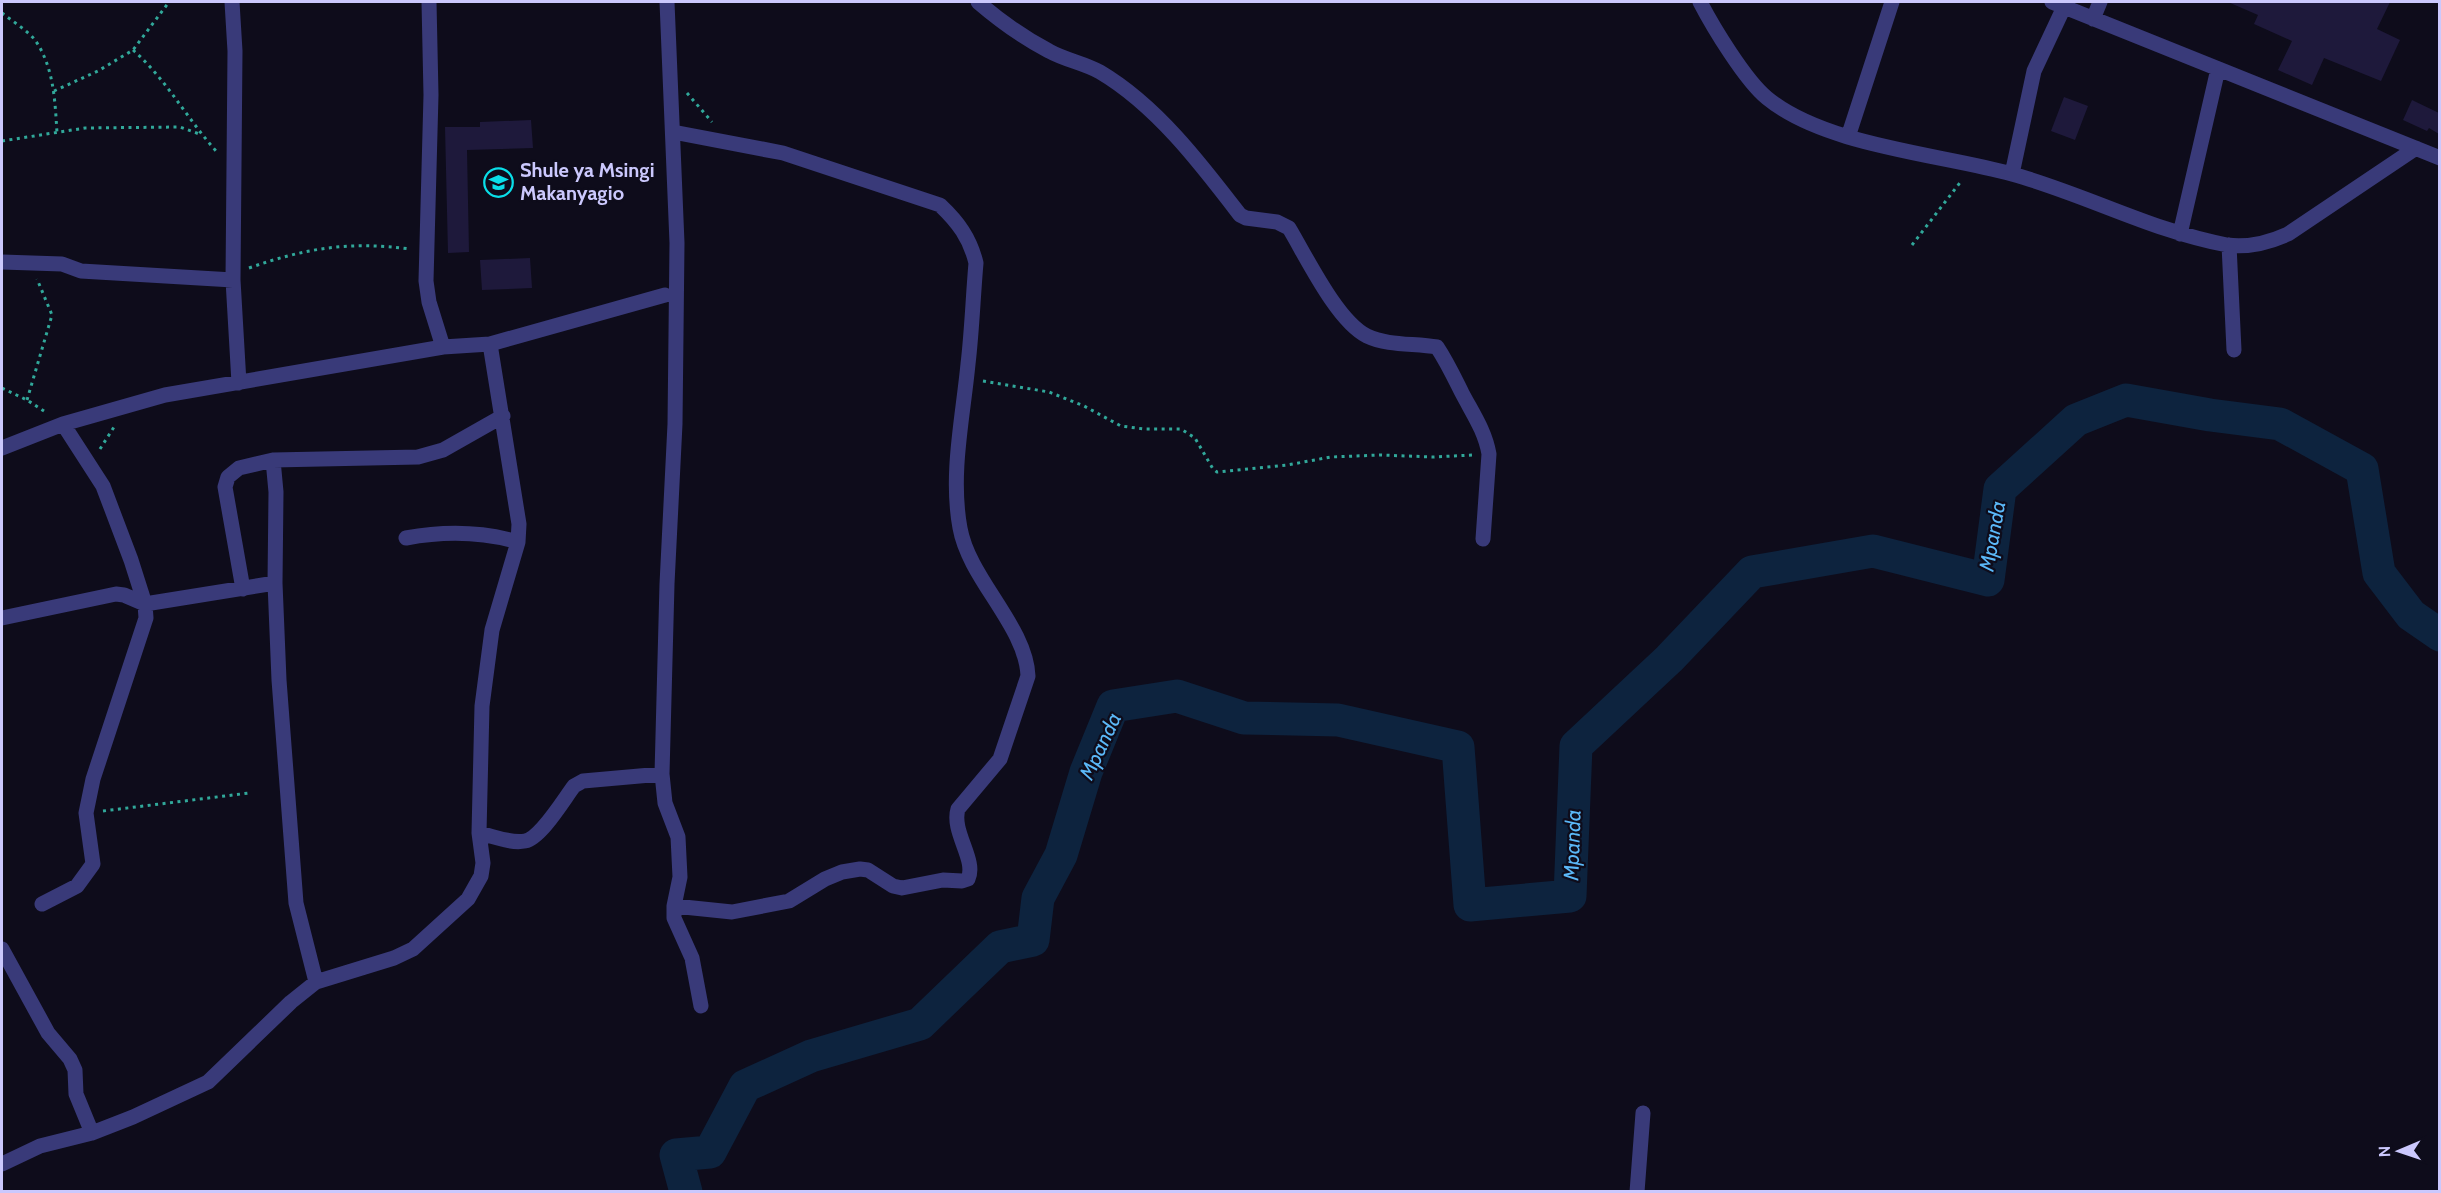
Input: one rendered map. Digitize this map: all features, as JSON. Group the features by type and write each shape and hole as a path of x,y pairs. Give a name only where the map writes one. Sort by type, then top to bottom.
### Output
{"street":[{"path":"232,2 235,51 233,277 239,383"},
{"path":"429,2 431,95 426,251 429,303 443,347"},
{"path":"667,2 677,243 675,424 662,774 665,802 678,837 680,877 674,918 692,958 701,1006"},
{"path":"978,2 997,18 1049,51 1099,71 1139,100 1207,170 1240,215 1246,218 1262,218 1277,222 1288,228 1335,305 1351,326 1368,337 1384,342 1437,347 1447,361 1480,423 1489,454 1483,539"},
{"path":"1700,2 1733,55 1767,98 1803,119 1848,137 2012,174 2180,234 2229,245 2254,246 2288,234 2416,148"},
{"path":"1848,137 1892,2"},
{"path":"2093,19 2100,2"},
{"path":"2012,174 2034,71 2058,4 2439,158"},
{"path":"2180,234 2218,69"},
{"path":"673,132 783,153 940,205 957,222 972,245 976,263 956,482 960,529 972,561 1012,631 1027,664 1028,676 1000,759 958,808 956,823 970,875 968,879 962,882 943,880 902,888 893,886 868,870 860,869 842,872 825,879 789,901 732,912 674,906"},
{"path":"2229,245 2234,350"},
{"path":"2,262 62,264 81,271 233,277"},
{"path":"2,448 63,424 165,396 443,347 490,344 665,295"},
{"path":"2,1164 40,1146 92,1133 133,1117 207,1082 291,1002 316,982 394,958 413,949 468,899 481,876 483,863 480,833 482,706 492,630 518,542 519,524 490,344"},
{"path":"243,589 225,487 228,477 238,468 273,460 418,457 442,450 503,416"},
{"path":"42,904 77,886 93,864 86,813 93,779 124,679 146,618 145,604 131,560 103,486 63,424"},
{"path":"273,460 276,492 275,584 279,680 296,903 316,982"},
{"path":"406,538 427,534 491,534 518,542"},
{"path":"4,620 116,594 145,604 275,584"},
{"path":"480,833 514,841 526,841 536,836 574,786 583,781 662,774"},
{"path":"2,949 48,1033 70,1059 75,1070 76,1094 92,1133"},
{"path":"1637,1191 1643,1113"}],"path":[{"path":"54,91 98,71 133,50 169,2"},
{"path":"2,13 34,39 46,59 54,91 57,133"},
{"path":"133,50 166,83 202,135 233,169"},
{"path":"671,73 728,143"},
{"path":"2,141 85,128 180,127 202,135"},
{"path":"1912,244 1962,181 1968,165"},
{"path":"233,277 286,255 339,245 379,245 426,251"},
{"path":"27,400 52,315 30,262"},
{"path":"966,378 1049,392 1084,406 1121,426 1144,429 1181,429 1195,438 1217,472 1287,465 1331,457 1380,455 1434,457 1489,454"},
{"path":"2,388 27,400 63,424"},
{"path":"90,466 116,426"},
{"path":"86,813 249,793"}],"building":[{"path":"2228,2 2390,2 2377,29 2400,40 2381,81 2324,58 2312,85 2278,70 2292,41 2254,24 2258,15"},
{"path":"2064,97 2088,106 2075,140 2051,131"},
{"path":"2412,100 2439,113 2439,134 2429,128 2427,131 2403,120"},
{"path":"531,120 533,148 467,150 469,252 448,253 445,127 480,127 480,122"},
{"path":"530,258 532,288 482,290 480,260"}],"waterway":[{"name":"Mpanda","path":"686,1192 676,1155 710,1152 745,1086 811,1056 920,1024 1000,947 1033,940 1038,898 1061,855 1086,772 1113,706 1177,696 1244,718 1338,720 1458,747 1470,905 1570,896 1576,746 1669,659 1752,572 1873,551 1988,580 2000,489 2076,420 2126,400 2210,415 2280,424 2362,469 2379,573 2411,615 2440,635"}],"place":[{"name":"Shule ya Msingi Makanyagio","path":"499,182"}]}
